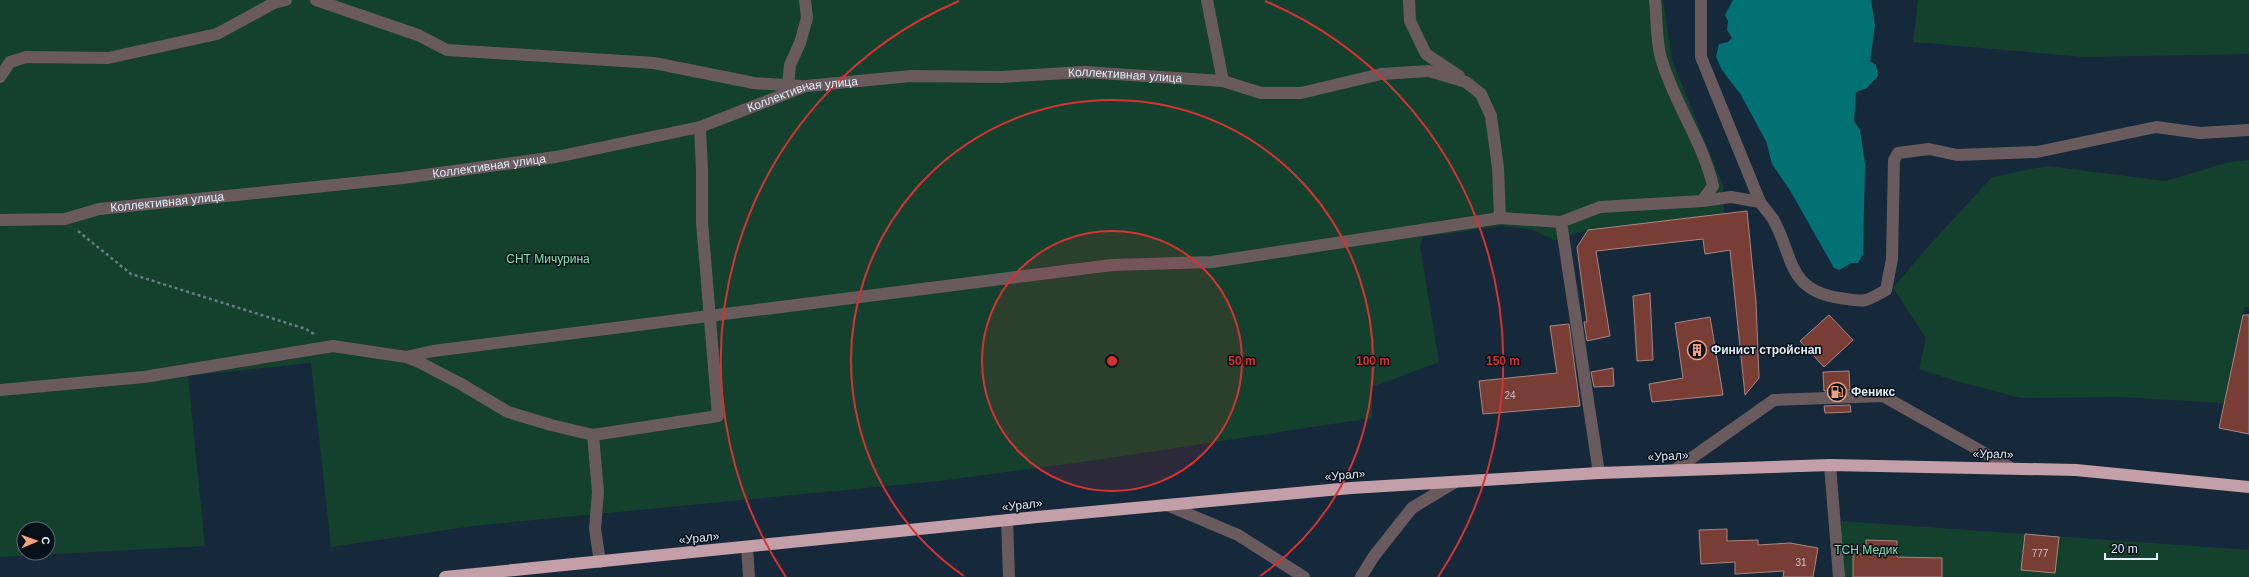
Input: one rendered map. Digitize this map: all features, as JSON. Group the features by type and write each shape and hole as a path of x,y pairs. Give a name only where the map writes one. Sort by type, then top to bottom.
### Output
{"highway":[{"name":"«Урал»","path":"445,577 1007,520 1351,488 1676,469 1830,465 2076,470 2249,487"}],"street":[{"path":"0,77 10,62 26,57 108,58 216,34 274,3 286,0"},
{"path":"316,0 418,35 447,50 654,63 754,83 806,86"},
{"path":"788,84 790,65 800,43 807,18 805,0"},
{"path":"1207,0 1223,81"},
{"path":"1409,0 1410,21 1426,54 1466,82"},
{"path":"1656,0 1660,57 1682,111 1709,170 1713,186 1702,201"},
{"path":"1702,0 1701,58 1760,202 1773,219 1790,263 1808,288 1830,296 1866,302 1886,290 1890,272 1894,160 1898,154 1929,149 1957,155 2037,152 2156,127 2200,133 2249,130"},
{"name":"Коллективная улица","path":"0,220 65,219 99,209 403,178 556,157 700,127 806,86 911,76 1001,77 1084,72 1223,81 1261,93 1300,93 1381,74 1429,71 1466,82 1481,94 1491,116 1498,168 1500,218"},
{"path":"0,390 144,377 333,346 406,357 419,362 461,384 508,412 594,435 718,416 702,222 700,127"},
{"path":"406,357 433,351 1112,265 1212,262 1500,218 1561,222 1600,207 1731,198 1760,202"},
{"path":"1561,222 1599,473"},
{"path":"1676,469 1774,400 1883,396 2010,468"},
{"path":"594,435 598,492 595,529 600,562"},
{"path":"1830,465 1839,577"},
{"path":"1361,577 1374,556 1412,508 1455,482"},
{"path":"1167,506 1238,535 1304,577"},
{"path":"1007,520 1009,577"},
{"path":"747,547 749,577"}],"path":[{"path":"65,219 131,274 306,329 333,346"}],"green space":[{"name":"СНТ Мичурина","path":"0,0 1663,0 1672,60 1723,186 1724,214 1588,230 1555,240 1533,230 1502,226 1423,237 1420,245 1439,362 1372,387 1372,418 1097,460 939,481 473,526 331,547 311,363 188,376 205,546 56,554 56,521 16,521 16,556 0,557"},
{"path":"1918,0 2249,0 2249,54 2084,57 1913,42"},
{"path":"2249,160 2249,307 2244,307 2224,403 2120,397 2021,398 1956,381 1919,369 1926,338 1893,288 1926,249 1992,177 2047,166 2166,181 2230,162"},
{"name":"ТСН Медик","path":"1842,521 2249,550 2249,577 1834,577"}],"shaded area":[{"path":"1733,0 1871,0 1875,25 1870,61 1876,65 1878,76 1867,88 1856,92 1854,121 1860,130 1865,164 1863,254 1858,263 1851,263 1839,270 1834,268 1791,192 1772,164 1766,141 1741,95 1722,70 1716,57 1719,44 1728,42 1732,38 1727,30 1728,21 1725,15"}],"building":[{"path":"1747,211 1756,302 1759,378 1745,395 1730,250 1705,254 1703,239 1596,251 1610,336 1587,341 1584,322 1587,322 1577,247 1588,230"},
{"path":"1650,293 1653,360 1637,361 1633,296"},
{"path":"1829,315 1853,340 1824,367 1800,341"},
{"path":"2243,315 2249,315 2249,434 2219,428"},
{"name":"Финист стройснап","path":"1710,317 1723,395 1652,402 1649,384 1683,378 1675,323"},
{"path":"1569,324 1580,406 1483,414 1479,381 1557,373 1550,326"},
{"path":"1613,368 1614,386 1594,387 1591,372"},
{"path":"1849,371 1850,390 1824,391 1823,372"},
{"path":"1850,405 1851,412 1825,413 1824,406"},
{"path":"1727,529 1727,541 1758,540 1758,545 1790,543 1818,548 1813,577 1783,577 1784,571 1735,574 1735,562 1701,564 1699,530"},
{"path":"2025,534 2059,537 2055,573 2021,570"},
{"path":"1866,540 1897,541 1897,557 1942,558 1942,577 1853,577 1853,554 1866,554"}],"place":[{"name":"Финист стройснап","path":"1697,350"},
{"name":"Феникс","path":"1837,392"}]}
